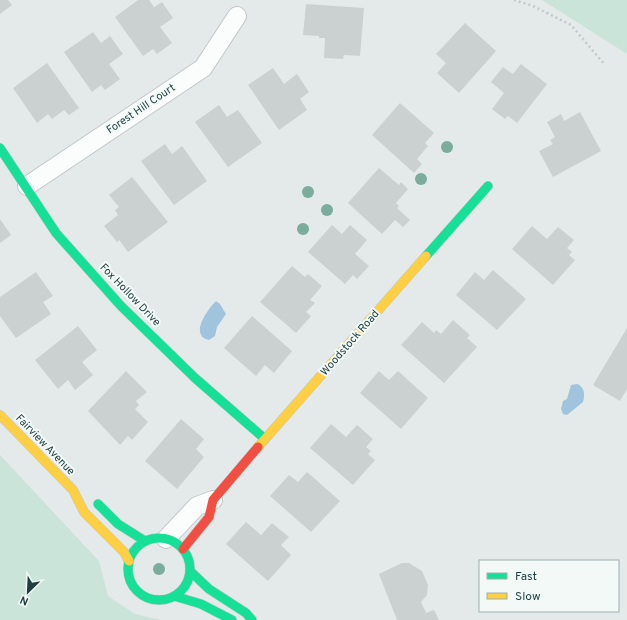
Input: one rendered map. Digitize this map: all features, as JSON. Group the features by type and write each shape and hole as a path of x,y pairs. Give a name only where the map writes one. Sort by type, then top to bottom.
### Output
{"street":[{"name":"Forest Hill Court","path":"27,186 203,68 237,16"},
{"name":"Fox Hollow Drive","path":"0,148 27,186 56,233 121,306 195,378 265,439"},
{"name":"Woodstock Road","path":"183,549 209,517 213,500 488,186"},
{"name":"Fairview Avenue","path":"0,415 73,490 84,512 124,552 129,561"},
{"name":"Fairview Avenue","path":"73,490 94,501 118,524 145,541"},
{"name":"Woodstock Road","path":"166,539 197,506 213,500"},
{"path":"174,596 185,585 190,571 183,549 166,539 155,538 145,541 138,546 129,561 129,579 140,593 148,598 157,600 174,596 201,604 232,620"},
{"path":"190,571 210,589 246,613 252,620"}],"path":[{"path":"514,0 533,6 571,25 605,65"}],"green space":[{"path":"542,0 627,0 627,54"},
{"path":"0,455 99,561 108,596 135,614 162,620 0,620"}],"water":[{"path":"216,301 220,304 226,314 217,327 215,336 209,340 203,337 200,333 200,327 205,315"},
{"path":"577,384 582,387 584,392 583,402 567,415 563,414 561,409 563,401 567,399 571,385"}],"building":[{"path":"0,0 8,0 12,5 0,14"},
{"path":"138,0 149,0 154,7 162,2 173,18 160,27 172,43 157,54 153,49 143,56 115,17"},
{"path":"306,4 364,8 360,56 344,55 343,59 324,58 325,38 303,35"},
{"path":"465,23 496,51 459,93 437,73 446,63 436,54"},
{"path":"93,32 101,43 110,36 123,54 109,64 120,79 105,90 101,85 92,92 64,52"},
{"path":"47,63 79,108 69,115 64,110 52,119 48,114 37,123 13,88"},
{"path":"521,64 547,84 517,123 508,116 505,119 492,109 504,93 491,82 503,67 513,74"},
{"path":"273,68 284,84 297,74 309,92 300,99 307,110 279,130 248,85"},
{"path":"400,103 434,133 425,143 428,146 417,159 422,164 414,173 372,135"},
{"path":"219,105 227,117 238,110 262,143 228,167 195,122"},
{"path":"580,112 601,151 553,177 539,151 553,144 550,140 555,137 547,122 561,114 564,121"},
{"path":"165,144 172,154 182,146 207,181 174,205 141,161"},
{"path":"379,168 399,185 401,182 408,189 396,203 399,206 397,208 410,220 403,227 395,220 382,234 348,203"},
{"path":"132,177 168,222 128,252 119,240 117,242 104,226 118,215 115,210 119,207 109,195"},
{"path":"0,219 11,235 0,243"},
{"path":"332,225 342,234 350,225 367,240 355,254 369,266 357,279 353,275 345,284 308,252"},
{"path":"532,226 547,239 558,227 574,240 567,248 572,252 569,255 575,260 553,285 512,249"},
{"path":"292,266 305,277 308,274 322,286 310,300 315,303 306,312 311,316 296,333 260,302"},
{"path":"493,270 526,299 497,330 456,295 475,272 484,280"},
{"path":"36,272 53,296 43,302 51,314 16,338 0,316 0,297"},
{"path":"252,316 292,351 274,373 265,365 256,376 224,348"},
{"path":"453,320 470,335 467,338 477,347 444,383 401,345 422,322 434,333 436,330 441,334"},
{"path":"78,326 97,350 82,362 93,375 75,390 68,380 58,389 35,360"},
{"path":"627,328 627,389 620,401 593,385"},
{"path":"126,371 147,392 136,401 139,405 135,409 148,422 132,440 128,436 120,445 88,411"},
{"path":"379,371 389,380 398,371 428,398 401,429 360,393"},
{"path":"181,419 204,439 196,449 204,457 177,489 145,461"},
{"path":"331,424 346,437 357,425 373,439 366,447 371,451 368,454 375,460 353,485 310,448"},
{"path":"307,472 340,501 311,532 270,496 289,475 298,482"},
{"path":"246,522 261,535 272,523 289,537 281,545 291,555 268,581 226,544"},
{"path":"402,563 409,563 422,571 428,585 427,595 421,602 426,613 434,610 439,620 397,620 379,574"}],"traffic: fast":[{"path":"0,148 56,233 121,306 195,378 265,439"},
{"path":"426,256 488,186"},
{"path":"98,504 118,524 145,541"},
{"path":"159,538 176,543 181,547 185,552 190,569 185,586 181,591 176,595 159,600 142,595 137,591 133,586 128,569 133,552 137,547 142,543 159,538"},
{"path":"190,571 209,589 246,613 252,620"},
{"path":"174,596 201,604 232,620"}],"traffic: slow":[{"path":"258,447 426,256"},
{"path":"0,415 73,490 84,512 124,552 129,561"}],"traffic: jam":[{"path":"183,549 209,517 213,500 258,447"}]}
